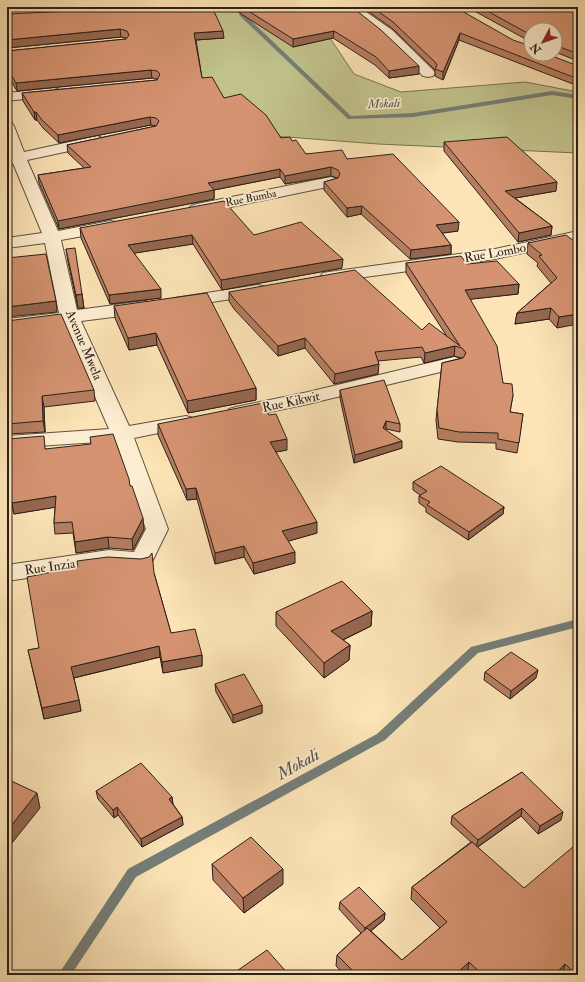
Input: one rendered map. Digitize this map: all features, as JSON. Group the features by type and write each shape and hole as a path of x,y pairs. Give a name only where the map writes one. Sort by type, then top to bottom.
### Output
{"street":[{"path":"350,7 387,33 428,73"},
{"path":"7,97 68,91"},
{"name":"Avenue Mwela","path":"7,126 13,159 52,237 69,316 122,434 157,529 142,560"},
{"path":"13,159 112,138"},
{"name":"Rue Bumba","path":"179,212 331,182"},
{"path":"7,243 52,237 125,223"},
{"name":"Rue Lombo","path":"312,280 495,254 578,236"},
{"path":"7,325 205,299 274,287"},
{"name":"Rue Kikwit","path":"7,442 122,434 315,397 454,363"},
{"name":"Rue Inzia","path":"7,573 109,558 142,560"}],"green space":[{"path":"102,7 305,7 314,14 354,74 401,92 525,82 578,92 578,153 378,144 261,135 148,70"}],"building":[{"path":"136,7 212,7 223,31 194,33 202,78 212,77 224,98 241,94 266,115 281,138 290,137 292,141 296,140 306,154 342,150 347,159 393,154 459,222 436,225 451,245 411,250 362,206 347,208 324,182 338,178 340,174 338,170 331,167 285,176 280,169 208,183 214,190 58,221 38,175 91,167 67,145 156,126 159,121 156,118 150,117 58,135 36,112 34,112 22,93 157,80 160,74 157,71 151,70 16,83 7,68 7,51 126,39 129,35 127,31 120,29 7,40 7,14"},
{"path":"242,7 352,7 381,30 419,66 389,71 376,57 334,31 293,39"},
{"path":"372,7 455,7 513,40 523,43 523,58 460,33 443,72 435,69 437,65 435,62 393,22"},
{"path":"480,7 578,7 578,54 563,48 563,22 523,22 523,31"},
{"path":"563,60 578,66 578,79 534,62 563,62"},
{"path":"507,137 557,182 505,191 552,226 519,233 444,142"},
{"path":"224,201 254,235 301,222 343,259 221,280 192,235 128,245 161,289 109,295 80,228"},
{"path":"566,235 574,241 578,240 578,314 559,317 551,308 517,313 557,278 539,256 542,255 528,243"},
{"path":"75,248 82,294 76,295 66,249"},
{"path":"46,254 56,301 7,307 7,258"},
{"path":"461,256 467,264 497,261 519,284 465,290 497,346 503,383 512,384 513,395 510,412 523,414 519,443 498,439 498,433 459,432 439,428 437,410 442,363 463,358 466,353 462,348 455,346 425,353 422,347 375,352 379,364 335,374 305,338 278,346 229,292 355,270 422,330 429,323 460,346 406,263"},
{"path":"207,293 256,388 187,401 156,333 128,338 114,306"},
{"path":"61,314 94,390 42,396 43,421 7,424 7,321"},
{"path":"384,380 400,424 386,421 383,428 402,441 355,455 340,390"},
{"path":"263,403 269,415 276,414 287,439 270,442 317,522 282,531 295,552 253,563 244,546 215,553 196,488 186,489 158,424"},
{"path":"113,434 129,479 130,486 132,486 143,518 132,539 108,537 75,542 72,522 54,523 56,496 12,503 11,499 7,499 7,439 44,436 45,449 91,444 90,437"},
{"path":"441,466 504,507 469,532 427,505 430,502 419,496 427,491 413,482"},
{"path":"152,553 154,573 171,633 195,629 202,655 162,662 159,646 71,667 79,700 42,708 28,650 39,648 27,577 78,567 77,561 108,557 141,559 149,557"},
{"path":"342,581 372,611 331,631 350,645 324,663 276,612"},
{"path":"511,652 538,670 511,691 485,672"},
{"path":"244,674 262,705 233,715 215,684"},
{"path":"141,763 172,797 169,799 182,817 141,839 117,807 113,810 96,791"},
{"path":"522,772 563,812 540,826 522,808 478,840 452,816"},
{"path":"7,779 37,793 7,831"},
{"path":"251,837 283,869 243,898 212,864"},
{"path":"472,842 524,888 574,846 578,849 578,975 565,964 554,975 483,975 469,962 455,975 357,975 337,955 367,928 402,960 447,922 412,887"},
{"path":"359,887 385,913 365,928 340,902"},
{"path":"267,950 289,975 231,975"}],"waterway":[{"name":"Mokali","path":"249,7 242,15 350,118 413,115 552,93 578,97"},
{"name":"Mokali","path":"64,975 132,873 381,737 475,650 578,623"}]}
